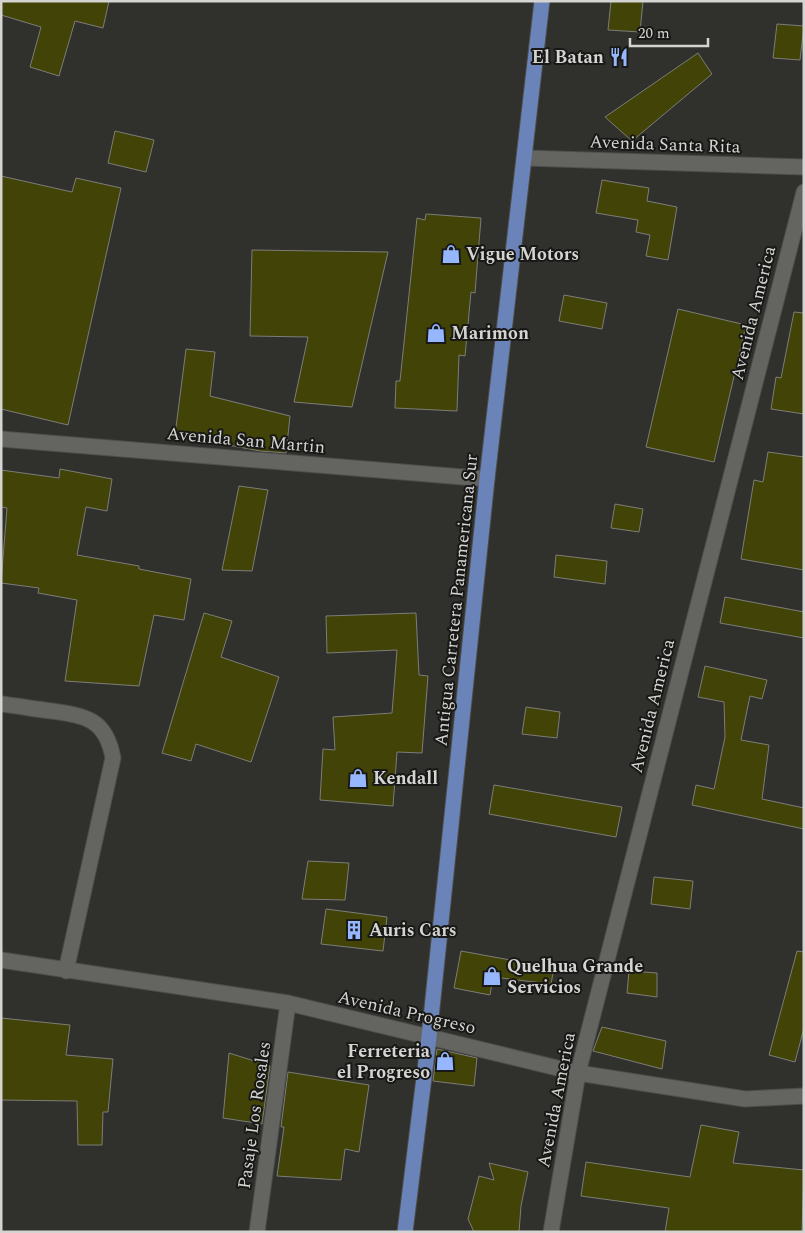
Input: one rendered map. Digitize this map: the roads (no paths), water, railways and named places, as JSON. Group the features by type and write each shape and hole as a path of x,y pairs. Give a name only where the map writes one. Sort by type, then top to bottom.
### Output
{"highway":[{"name":"Antigua Carretera Panamericana Sur","path":"405,1232 429,1037 487,480 542,1"}],"street":[{"name":"Avenida Santa Rita","path":"525,158 804,167"},
{"name":"Avenida America","path":"551,1232 578,1072 804,192"},
{"name":"Avenida San Martin","path":"1,439 487,480"},
{"path":"1,704 82,716 94,722 104,732 111,744 113,758 66,970"},
{"name":"Avenida Progreso","path":"1,960 288,1003 578,1072 745,1100 804,1096"},
{"name":"Pasaje Los Rosales","path":"257,1232 288,1003"}],"place":[{"name":"El Batan","path":"619,57"},
{"name":"Vigue Motors","path":"451,254"},
{"name":"Marimon","path":"436,333"},
{"name":"Kendall","path":"358,778"},
{"name":"Auris Cars","path":"354,930"},
{"name":"Quelhua Grande Servicios","path":"492,976"},
{"name":"Ferreteria el Progreso","path":"445,1061"}]}
